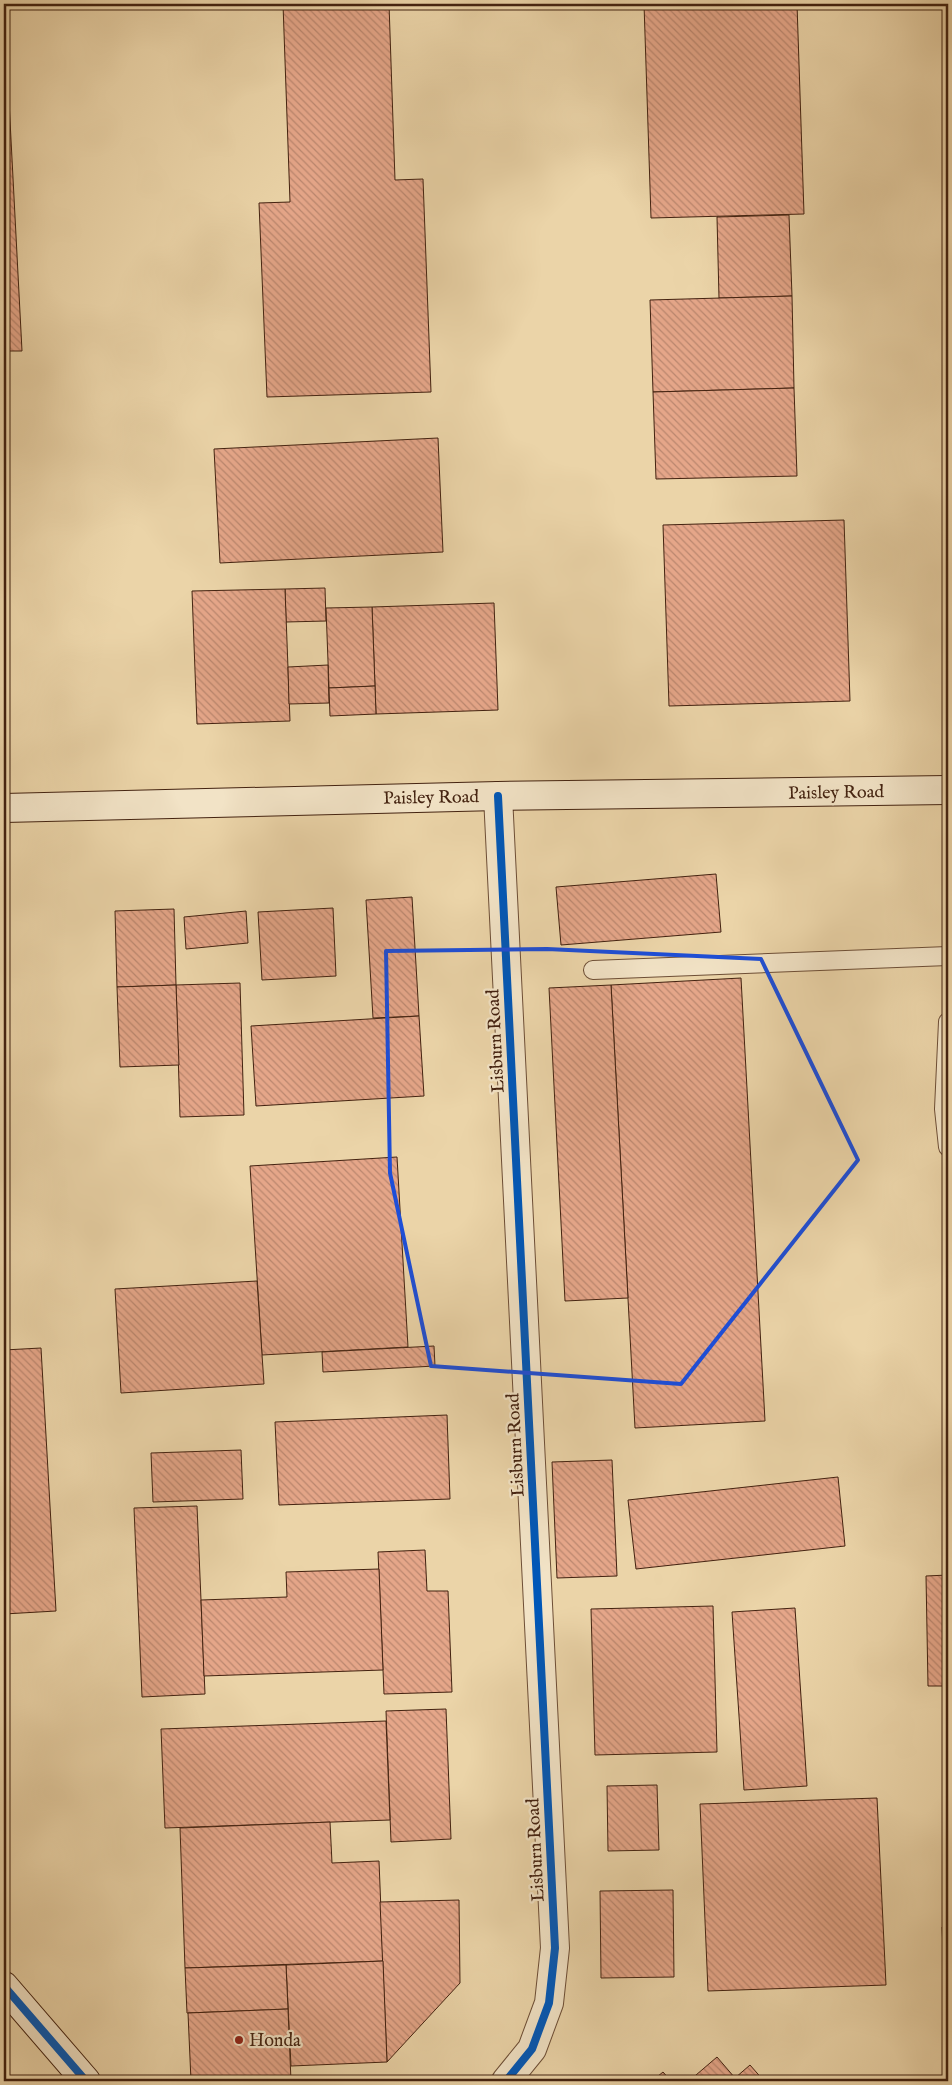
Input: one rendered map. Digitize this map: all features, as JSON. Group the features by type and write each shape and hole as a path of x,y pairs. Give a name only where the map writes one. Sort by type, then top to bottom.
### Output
{"street":[{"name":"Paisley Road","path":"4,808 498,796 948,790"},
{"name":"Lisburn Road","path":"498,796 555,1948 549,2003 532,2049 506,2081"},
{"path":"4,1986 86,2081"}],"lane":[{"path":"593,970 948,956"},
{"path":"948,1022 944,1109 948,1147"}],"highlighted area":[{"path":"547,949 761,959 858,1160 681,1384 431,1366 390,1173 386,951"}],"building":[{"path":"283,4 389,4 395,180 423,179 431,392 267,397 259,203 290,202"},
{"path":"644,4 797,4 804,214 651,218"},
{"path":"4,5 22,351 4,351"},
{"path":"789,215 792,296 719,298 717,217"},
{"path":"792,296 794,388 653,392 650,300"},
{"path":"794,388 797,476 656,479 653,392"},
{"path":"438,438 443,552 220,563 214,449"},
{"path":"844,520 850,701 669,706 663,525"},
{"path":"325,588 326,621 286,622 285,589"},
{"path":"285,589 290,721 197,724 192,591"},
{"path":"494,603 498,710 376,714 372,607"},
{"path":"372,607 375,686 329,688 326,608"},
{"path":"328,665 329,703 289,704 288,667"},
{"path":"375,686 376,714 330,716 329,688"},
{"path":"716,874 721,932 561,945 556,887"},
{"path":"412,897 419,1016 373,1018 366,900"},
{"path":"333,908 336,976 262,980 258,912"},
{"path":"174,909 176,985 117,987 115,911"},
{"path":"246,911 248,943 186,949 184,917"},
{"path":"741,978 765,1421 635,1428 611,985"},
{"path":"240,983 244,1115 180,1117 176,985"},
{"path":"176,985 179,1065 120,1067 117,987"},
{"path":"611,985 628,1298 565,1301 549,988"},
{"path":"419,1016 424,1096 256,1106 251,1026"},
{"path":"397,1157 408,1347 262,1355 250,1166"},
{"path":"257,1281 264,1384 121,1393 115,1289"},
{"path":"434,1346 435,1366 323,1372 322,1352"},
{"path":"41,1348 56,1611 4,1614 4,1350"},
{"path":"447,1415 450,1499 279,1505 275,1422"},
{"path":"241,1450 243,1499 153,1502 151,1453"},
{"path":"612,1460 617,1576 557,1578 552,1462"},
{"path":"838,1477 845,1546 636,1569 628,1500"},
{"path":"197,1506 205,1694 142,1697 134,1508"},
{"path":"425,1550 427,1591 448,1591 452,1692 384,1694 378,1552"},
{"path":"379,1569 383,1670 204,1676 201,1600 287,1597 286,1572"},
{"path":"948,1575 948,1686 928,1686 926,1576"},
{"path":"713,1606 717,1752 595,1755 591,1609"},
{"path":"795,1608 807,1786 744,1790 732,1612"},
{"path":"446,1709 451,1839 391,1842 386,1711"},
{"path":"386,1721 390,1820 165,1828 161,1729"},
{"path":"657,1785 659,1850 608,1851 607,1786"},
{"path":"877,1798 886,1985 708,1991 700,1804"},
{"path":"330,1822 332,1863 379,1861 383,1961 185,1968 180,1828"},
{"path":"673,1890 674,1977 601,1978 600,1891"},
{"path":"459,1900 460,1983 387,2062 380,1902"},
{"path":"948,1926 948,2018 946,2018 942,1927"},
{"path":"383,1961 387,2062 291,2066 286,1965"},
{"path":"286,1965 288,2009 187,2013 185,1968"},
{"name":"Honda","path":"288,2009 291,2081 191,2081 188,2013"},
{"path":"717,2057 735,2078 750,2065 764,2081 689,2081"},
{"path":"663,2072 671,2081 652,2081"}],"cycle path":[{"path":"498,796 555,1948 549,2003 532,2049 506,2081"},
{"path":"4,1986 86,2081"}],"place":[{"name":"Honda","path":"239,2040"}]}
